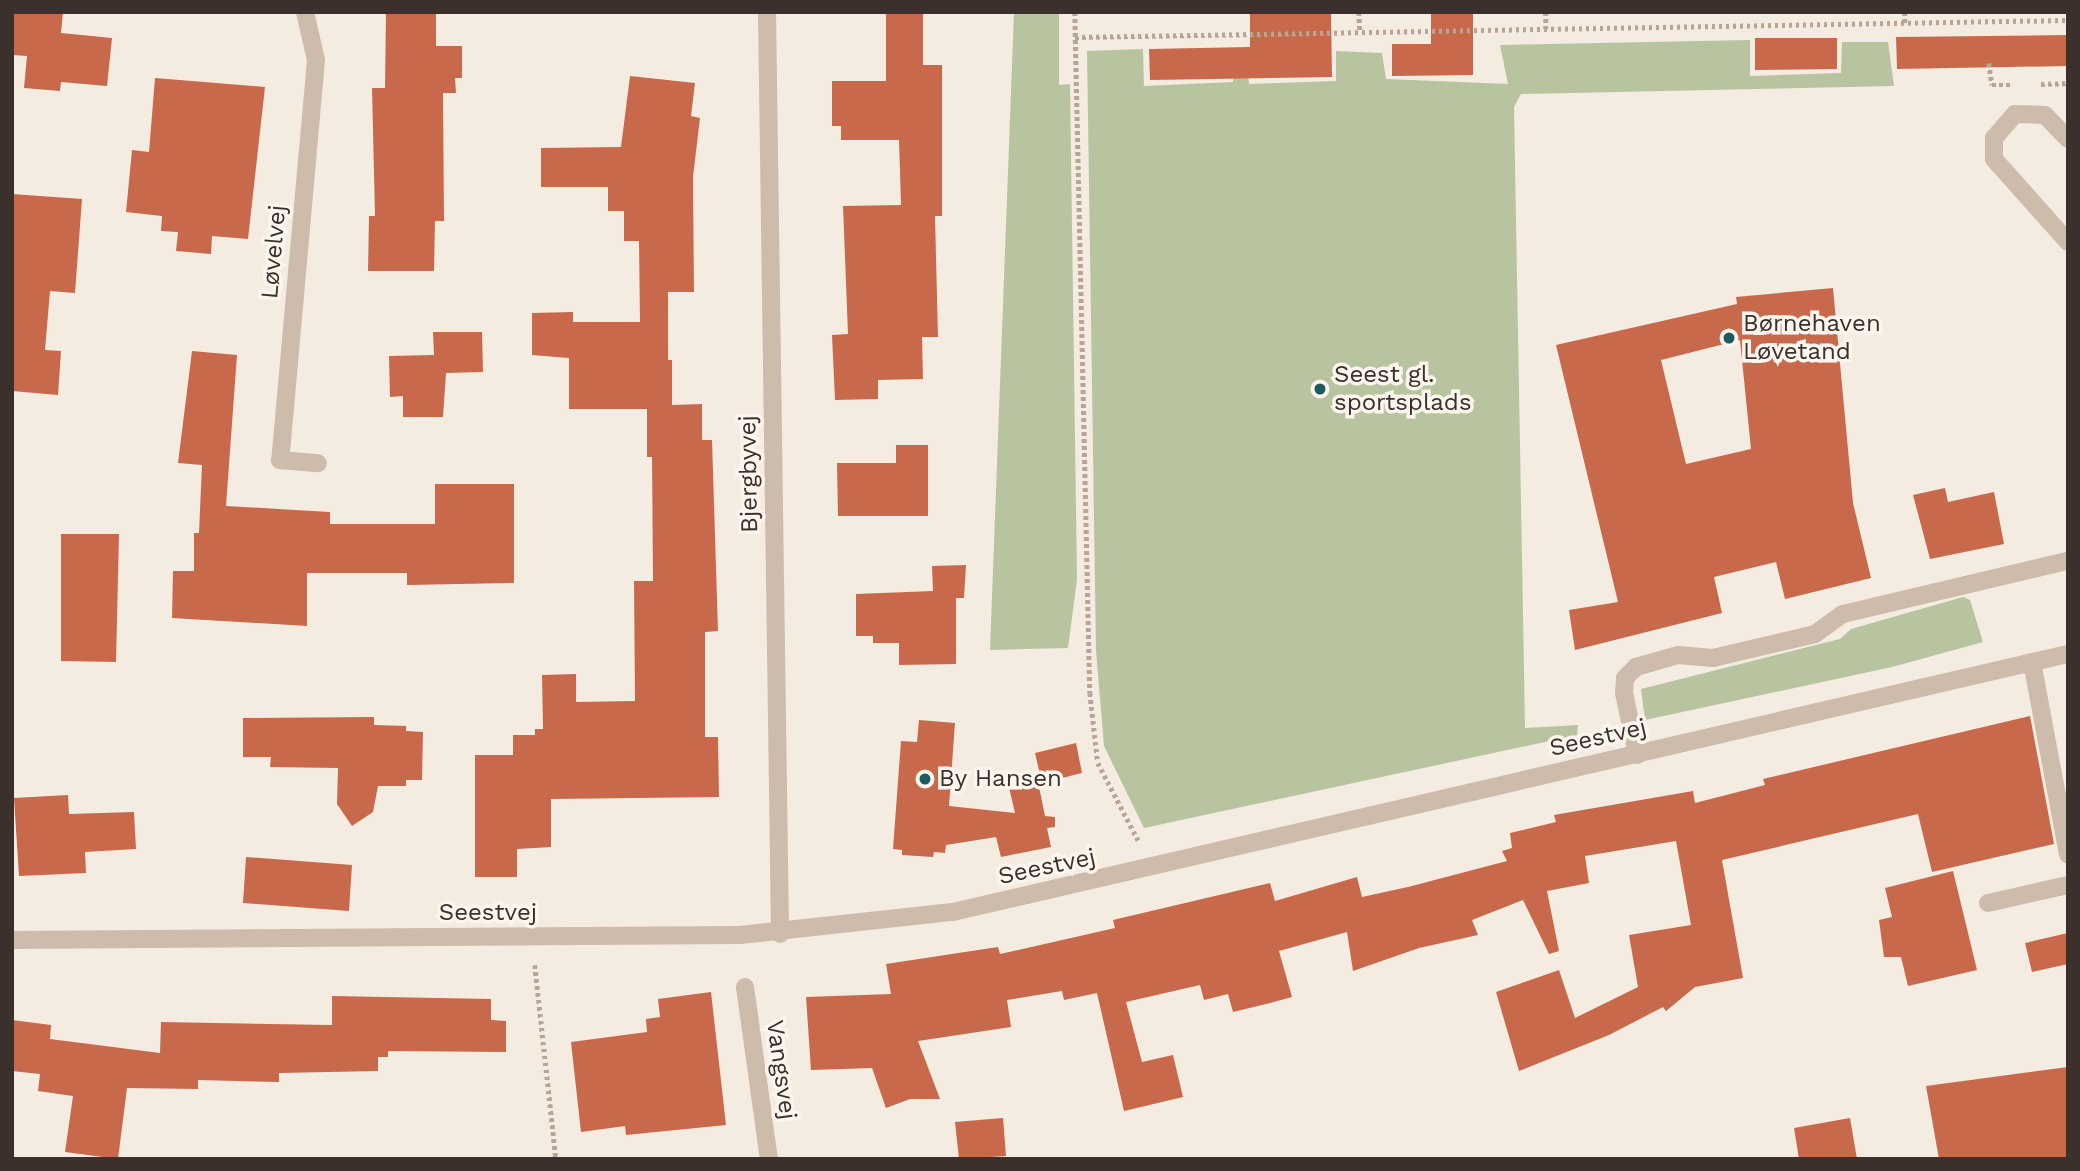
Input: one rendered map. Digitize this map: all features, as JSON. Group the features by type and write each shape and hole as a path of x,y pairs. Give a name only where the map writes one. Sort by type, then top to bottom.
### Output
{"street":[{"name":"Løvelvej","path":"305,12 316,60 280,460 318,463"},
{"name":"Bjergbyvej","path":"767,12 780,934"},
{"path":"2068,139 2045,115 2015,114 1994,138 1994,159 2068,242"},
{"path":"1637,755 1625,693 1625,678 1636,667 1678,655 1713,658 1815,634 1843,614 2068,561"},
{"name":"Seestvej","path":"12,940 780,934 953,912 1153,869 2068,654"},
{"path":"2032,662 2068,855"},
{"path":"1988,904 2068,885"},
{"name":"Vangsvej","path":"745,987 769,1159"}],"path":[{"path":"1075,12 1090,693 1098,763 1153,869"},
{"path":"1359,12 1360,33"},
{"path":"1546,12 1546,29"},
{"path":"1905,12 1905,23"},
{"path":"1075,37 2068,20"},
{"path":"1989,62 1992,85 2017,84"},
{"path":"2030,84 2068,83"},
{"path":"532,938 556,1159"}],"green space":[{"path":"1014,12 1059,12 1059,85 1070,84 1077,579 1068,648 990,650"},
{"name":"Seest gl. sportsplads","path":"1750,40 1750,76 1841,73 1842,42 1888,42 1894,86 1521,94 1514,107 1525,728 1578,725 1577,735 1144,828 1104,746 1096,651 1087,51 1143,49 1144,86 1233,82 1235,50 1246,51 1249,84 1336,81 1336,51 1382,53 1386,79 1508,84 1500,45"},
{"path":"1963,597 1970,600 1983,642 1892,667 1645,720 1641,689 1840,639 1851,629"}],"building":[{"path":"12,12 63,12 61,33 112,38 107,86 61,82 60,91 24,88 27,56 12,55"},
{"path":"386,12 436,12 436,46 462,46 462,78 455,78 456,93 443,93 444,221 435,221 434,271 368,271 369,216 375,216 372,88 385,88"},
{"path":"886,12 923,12 923,65 942,65 942,216 935,216 938,337 922,337 923,379 878,380 878,399 835,400 832,335 848,334 843,206 901,205 899,140 841,140 841,126 832,126 832,81 886,81"},
{"path":"1250,12 1331,12 1332,77 1150,80 1149,49 1250,47"},
{"path":"1431,12 1473,12 1473,75 1392,76 1392,44 1431,44"},
{"path":"2068,35 2068,66 1897,69 1896,37"},
{"path":"1755,38 1837,38 1837,69 1755,70"},
{"path":"630,76 695,83 691,116 700,118 693,177 694,292 668,292 668,360 672,360 672,405 702,404 702,440 712,440 718,631 705,632 705,737 718,737 719,797 551,799 551,847 517,849 517,877 475,877 475,755 513,755 513,735 535,735 535,729 543,729 542,675 576,674 576,702 635,701 634,581 653,581 652,457 647,457 647,409 569,409 569,358 532,355 532,313 573,312 573,322 640,322 639,241 624,241 624,211 608,211 608,187 541,187 541,148 621,147"},
{"path":"155,78 265,87 248,239 212,236 211,254 176,251 178,232 161,231 162,216 126,212 132,150 149,152"},
{"path":"12,194 82,199 75,293 50,291 45,350 61,351 58,395 12,391"},
{"path":"1833,288 1853,503 1871,578 1785,599 1776,562 1714,577 1722,613 1575,650 1569,610 1618,602 1556,345 1737,304 1736,297","holes":["1740,340 1751,449 1686,464 1661,360"]},
{"path":"433,332 482,332 483,372 446,373 443,417 403,417 403,396 390,397 389,356 434,355"},
{"path":"192,351 237,355 226,506 330,512 330,524 435,524 435,484 514,484 514,583 407,585 407,573 307,573 307,626 172,618 173,571 194,571 194,533 199,533 202,465 178,463"},
{"path":"896,445 928,445 928,516 838,516 837,463 896,463"},
{"path":"1945,488 1948,502 1994,492 2004,544 1930,559 1913,495"},
{"path":"61,534 119,534 116,662 61,661"},
{"path":"966,565 964,598 956,598 956,664 899,665 899,643 873,643 873,636 856,636 856,594 933,591 932,566"},
{"path":"2030,716 2054,844 1932,872 1918,814 1722,860 1743,978 1695,987 1666,1011 1663,1007 1609,1035 1519,1071 1496,992 1559,970 1575,1018 1638,987 1629,935 1691,925 1676,841 1585,856 1589,883 1547,891 1559,951 1549,954 1523,900 1472,920 1478,935 1419,948 1353,971 1347,932 1279,951 1292,997 1266,1004 1233,1012 1228,994 1204,1000 1200,985 1126,1002 1142,1062 1173,1055 1183,1097 1124,1111 1097,993 1064,1000 1062,991 1007,1000 1011,1027 918,1041 940,1099 910,1099 886,1108 872,1068 811,1070 806,997 891,994 886,964 998,947 1000,954 1115,928 1113,920 1270,883 1275,901 1357,877 1362,897 1507,861 1502,851 1512,848 1510,833 1556,822 1554,815 1693,791 1695,803 1765,785 1763,779"},
{"path":"374,717 374,725 406,726 406,731 423,732 422,780 406,780 406,786 378,786 373,812 352,826 337,804 338,768 270,767 271,757 243,757 243,718"},
{"name":"By Hansen","path":"919,720 955,723 949,806 1015,813 1008,783 1037,777 1045,816 1055,817 1055,827 1047,828 1051,847 1001,857 996,837 946,845 945,853 934,852 933,857 902,855 902,850 893,849 901,741 917,742"},
{"path":"1076,743 1082,773 1042,783 1035,753"},
{"path":"68,795 69,814 134,812 136,849 85,852 86,873 19,876 14,798"},
{"path":"246,857 352,865 349,911 243,903"},
{"path":"1953,871 1977,970 1908,986 1901,957 1884,957 1879,920 1892,917 1885,888"},
{"path":"2068,933 2068,964 2032,972 2025,943"},
{"path":"711,992 726,1125 626,1135 625,1126 581,1132 571,1042 647,1032 646,1019 660,1017 658,999"},
{"path":"332,996 491,999 491,1020 506,1021 506,1052 388,1051 388,1057 378,1057 378,1071 279,1073 279,1082 198,1080 198,1089 127,1088 118,1159 65,1152 73,1096 38,1091 40,1074 12,1071 12,1020 51,1025 50,1039 160,1053 161,1022 332,1025"},
{"path":"2068,1067 2068,1159 1939,1159 1926,1086"},
{"path":"1003,1118 1006,1156 959,1159 955,1122"},
{"path":"1850,1118 1857,1159 1799,1159 1794,1128"}],"place":[{"name":"Børnehaven Løvetand","path":"1729,338"},
{"name":"Seest gl. sportsplads","path":"1320,389"},
{"name":"By Hansen","path":"925,779"}]}
